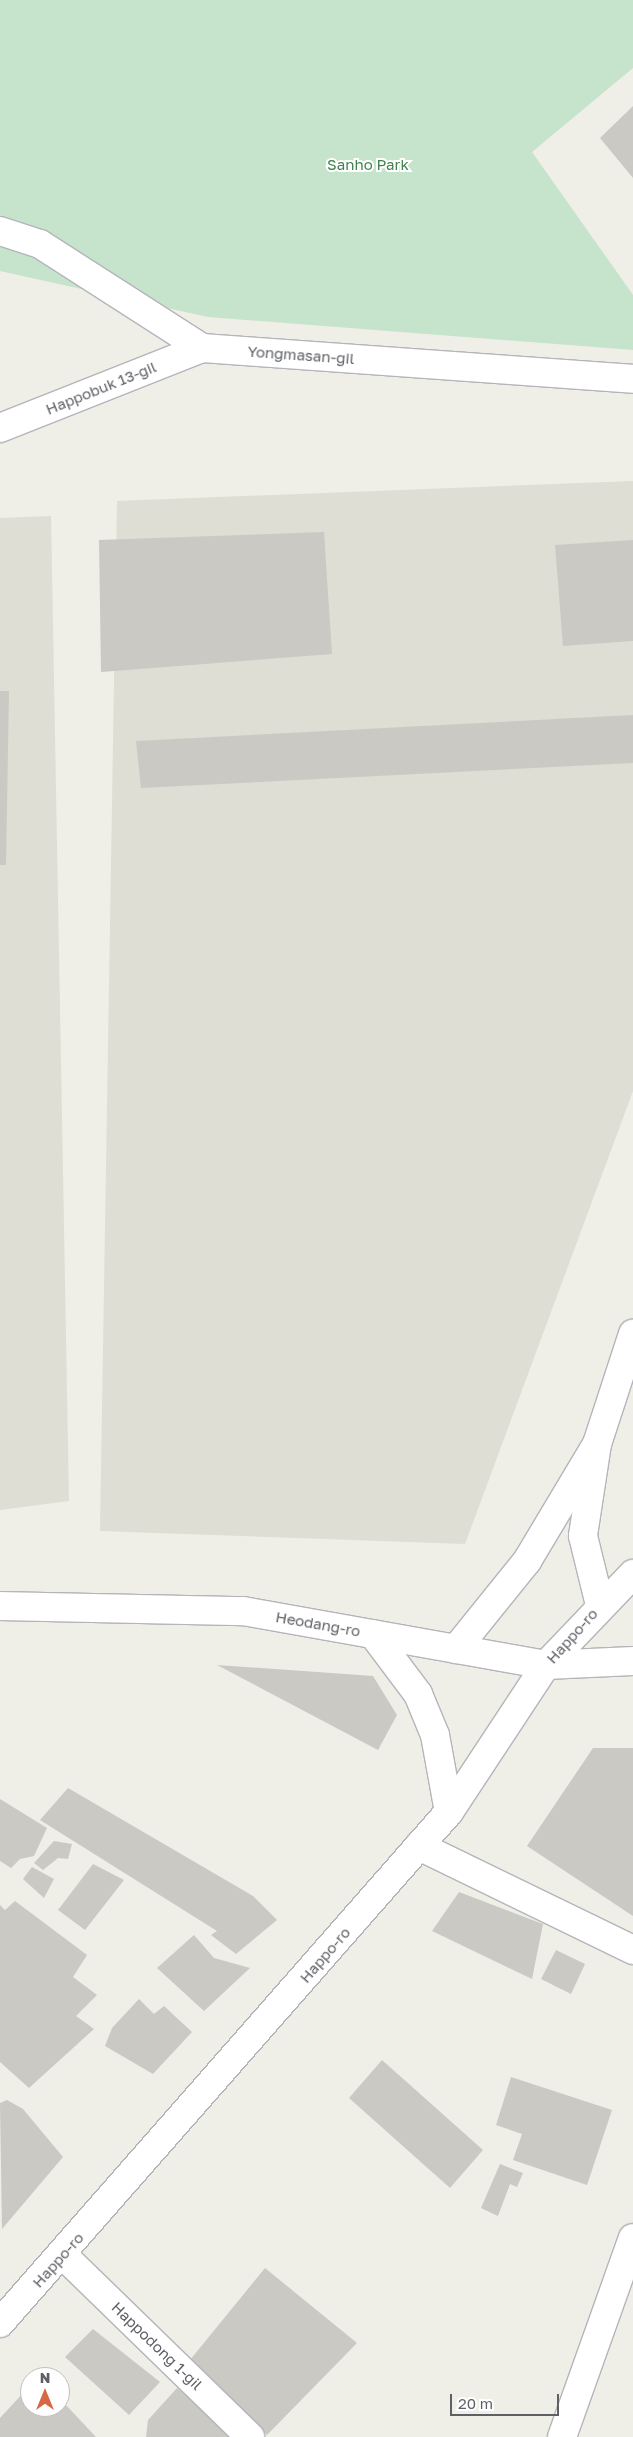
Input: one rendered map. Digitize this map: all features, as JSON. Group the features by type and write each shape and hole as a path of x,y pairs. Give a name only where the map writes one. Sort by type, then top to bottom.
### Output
{"street":[{"name":"Yongmasan-gil","path":"0,231 40,244 202,348 633,378"},
{"name":"Happobuk 13-gil","path":"0,428 202,348"},
{"path":"600,1605 583,1536 597,1444 633,1334"},
{"path":"456,1649 527,1561 597,1444"},
{"name":"Happo-ro","path":"0,2324 63,2255 449,1812 546,1665 600,1605 633,1574"},
{"name":"Heodang-ro","path":"0,1606 244,1611 546,1665 633,1661"},
{"path":"373,1634 418,1694 435,1735 449,1812"},
{"path":"420,1846 633,1950"},
{"path":"562,2437 633,2238"},
{"name":"Happodong 1-gil","path":"63,2255 250,2437"}],"shaded area":[{"path":"633,481 633,1091 465,1544 100,1531 117,501"},
{"path":"51,516 69,1501 0,1510 0,518"}],"green space":[{"name":"Sanho Park","path":"0,0 633,0 633,68 532,152 633,295 633,350 208,317 0,271"}],"building":[{"path":"633,106 633,178 600,138"},
{"path":"324,532 332,654 101,672 99,540"},
{"path":"633,540 633,641 563,646 555,545"},
{"path":"0,691 9,691 6,865 0,865"},
{"path":"633,715 633,763 141,788 136,741"},
{"path":"217,1665 373,1676 397,1715 378,1750"},
{"path":"593,1748 633,1748 633,1916 527,1846"},
{"path":"68,1788 253,1896 277,1920 236,1954 211,1935 217,1931 40,1820"},
{"path":"0,1799 47,1828 34,1856 20,1859 11,1868 0,1861"},
{"path":"54,1841 72,1844 68,1859 58,1858 43,1870 34,1863"},
{"path":"93,1864 124,1880 85,1930 58,1910"},
{"path":"32,1867 54,1879 44,1898 23,1879"},
{"path":"459,1892 543,1924 532,1979 432,1931"},
{"path":"15,1901 87,1955 73,1977 97,1995 76,2016 94,2029 29,2088 0,2062 0,1905 5,1910"},
{"path":"194,1935 214,1958 250,1968 204,2011 157,1968"},
{"path":"556,1950 585,1964 571,1994 541,1979"},
{"path":"139,1999 154,2014 164,2006 192,2032 153,2074 105,2046 112,2028"},
{"path":"382,2060 483,2150 450,2188 349,2098"},
{"path":"511,2077 612,2110 587,2185 513,2160 522,2134 496,2125"},
{"path":"7,2100 23,2109 63,2157 2,2229 0,2103"},
{"path":"500,2164 523,2173 517,2187 510,2184 498,2216 481,2208"},
{"path":"265,2268 357,2343 267,2435 190,2360"},
{"path":"93,2329 160,2382 129,2415 65,2357"},
{"path":"177,2388 239,2437 146,2437 148,2420"},
{"path":"20,2396 20,2417 70,2417 70,2409 96,2437 0,2437 0,2418"}]}
